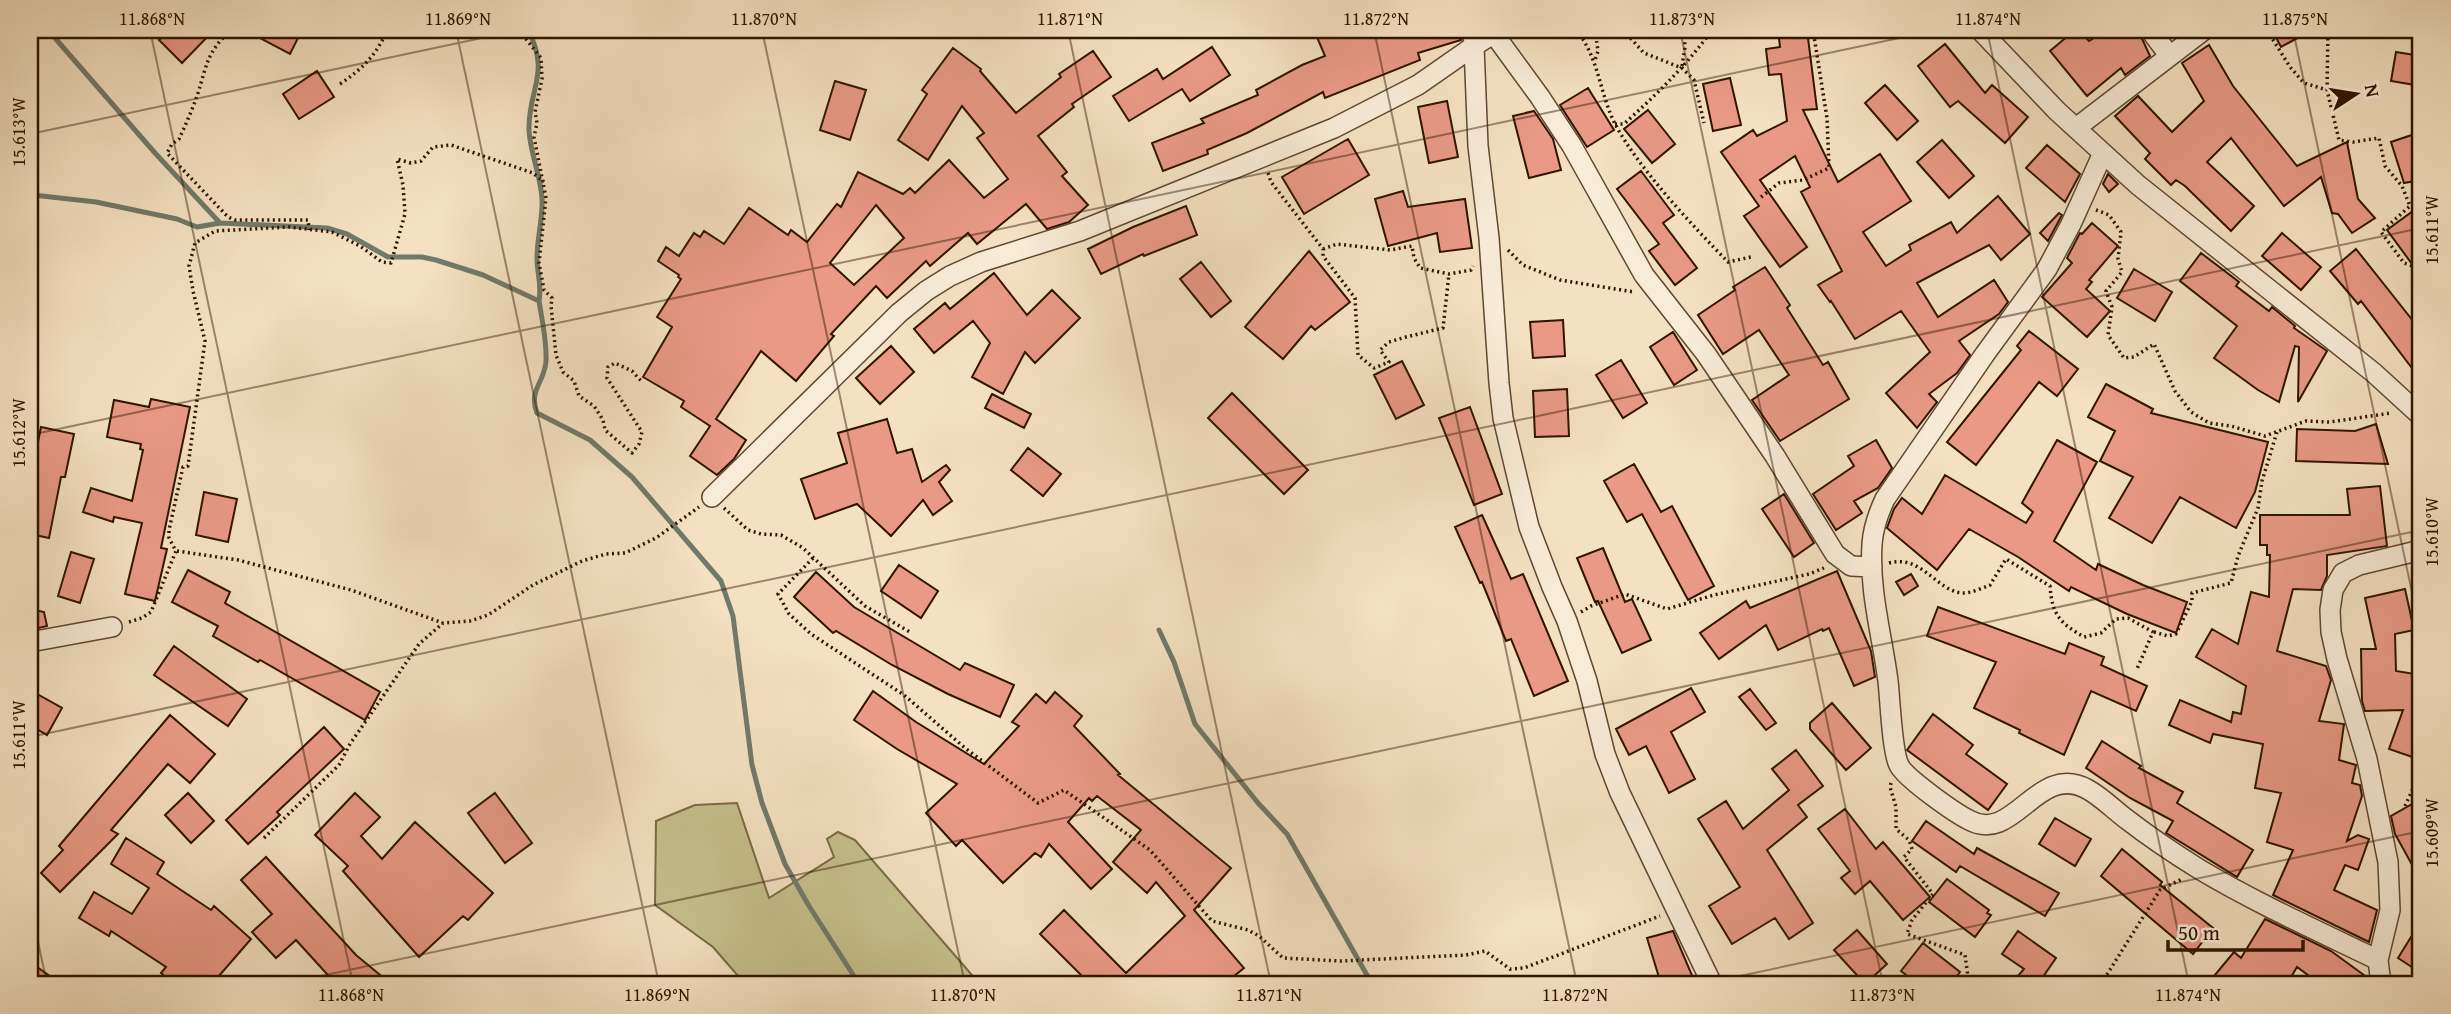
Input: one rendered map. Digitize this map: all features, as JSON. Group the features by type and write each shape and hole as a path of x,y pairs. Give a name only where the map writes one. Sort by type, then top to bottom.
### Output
{"street":[{"path":"1980,30 2057,111 2138,185 2416,410"},
{"path":"2150,30 2169,55"},
{"path":"2076,128 2204,30"},
{"path":"712,497 899,313 950,276 981,262 1080,231 1334,128 1418,85 1473,38 1496,32 1572,146 1628,250 1663,301 1714,366 1781,466 1828,544 1843,562 1851,566 1872,567"},
{"path":"1473,38 1478,146 1489,238 1503,418 1529,527 1567,621 1587,681 1605,754 1620,793 1712,984"},
{"path":"2104,153 2047,269 1885,499 1875,522 1872,589 1899,765 1931,794 1971,822 1986,825 2011,815 2052,786 2064,782 2077,785 2088,790 2199,869 2241,893 2378,960"},
{"path":"2381,984 2378,960 2390,910 2388,862 2367,759 2337,659 2331,632 2330,610 2333,590 2343,573 2376,559 2421,550"},
{"path":"30,642 112,628"}],"path":[{"path":"231,30 220,39 205,64 198,91 179,139 167,153 228,217 235,220 308,220 309,230"},
{"path":"340,83 360,70 375,54 387,30"},
{"path":"519,30 541,58 542,79 535,112 537,123 534,137 546,198 539,263 544,290 552,298 556,355 563,372 574,381 579,396 594,406 603,420 605,430 632,453 639,444 642,432 607,378 608,367 615,363 632,371 643,383"},
{"path":"1576,30 1595,60 1602,93 1615,124 1658,184 1728,262 1751,257"},
{"path":"1595,30 1598,51 1595,60"},
{"path":"1623,30 1644,53 1682,68 1695,80 1704,123"},
{"path":"1682,68 1684,30"},
{"path":"1615,124 1624,124 1682,68 1712,30"},
{"path":"1761,197 1779,183 1803,180 1829,168 1827,118 1813,30"},
{"path":"2267,30 2290,67 2304,83 2327,90"},
{"path":"2328,30 2327,90 2339,140 2353,142 2379,138 2385,166 2402,186 2410,206 2381,232 2404,263 2421,269"},
{"path":"176,551 169,538 169,530 183,467 188,466 205,341 189,266 195,243 215,231 289,228 332,232 360,246 382,262 391,262 405,214 404,186 397,159 411,163 421,161 433,147 442,144 476,152 533,173 544,183"},
{"path":"1263,158 1271,182 1323,249 1323,256 1355,298 1358,355 1374,368 1389,362 1380,350 1390,342 1443,328 1449,274"},
{"path":"2081,204 2109,215 2121,232 2118,259 2122,272 2106,291 2112,307 2108,335 2124,358 2134,357 2154,344 2175,391 2191,412 2208,423 2231,426 2254,435 2265,436 2306,421 2330,422 2383,416 2402,409 2416,410"},
{"path":"1489,238 1503,245 1523,265 1560,280 1641,294 1663,301"},
{"path":"1323,249 1337,244 1390,250 1412,246 1414,258 1420,268 1449,274 1471,270 1474,262"},
{"path":"1872,567 1898,560 1924,569 1946,586 1962,593 1990,585 2006,559 2050,586 2051,602 2062,624 2084,637 2101,633 2116,619 2128,618 2153,632 2168,636 2176,634 2192,601 2192,593 2231,583 2238,556 2258,508 2262,481 2277,432"},
{"path":"176,551 238,560 351,590 443,623 470,621 488,615 533,585 582,561 606,554 625,553 656,538 712,497 748,530 781,535 803,548 865,606 909,632"},
{"path":"112,628 142,618 151,612 176,551"},
{"path":"813,558 778,594 789,614 811,634 904,695 965,748 1038,803 1064,790 1150,850 1212,921 1248,930 1259,936 1283,958 1340,961 1466,955 1485,951 1510,969 1524,968 1678,909"},
{"path":"1567,621 1591,606 1625,594 1667,609 1714,594 1808,575 1843,562"},
{"path":"264,838 339,765 350,744 419,644 443,623"},
{"path":"2137,670 2153,632"},
{"path":"1899,765 1890,787 1896,807 1896,829 1909,840 1912,849 1904,858 1933,894 1912,920 1907,934 1965,955 1969,984"},
{"path":"2405,806 2421,771"},
{"path":"2101,984 2160,890 2199,869"}],"shaded area":[{"path":"737,803 769,898 834,857 827,839 838,832 855,840 978,982 745,984 713,947 655,905 656,821 695,805"}],"building":[{"path":"169,30 214,30 182,63 159,40"},
{"path":"245,30 302,30 290,54"},
{"path":"1314,30 1461,30 1461,40 1418,53 1420,60 1325,98 1323,92 1247,133 1207,150 1208,154 1163,171 1152,143 1204,123 1201,119 1258,95 1256,90 1325,56"},
{"path":"1778,30 1807,30 1817,109 1803,110 1838,182 1880,154 1911,201 1863,232 1886,266 1911,250 1909,245 1951,222 1957,233 1998,196 2030,234 2001,260 1989,245 1917,283 1938,317 1994,280 2008,302 1999,314 1959,341 1970,355 1957,373 1929,394 1937,402 1917,428 1886,393 1930,352 1901,311 1855,339 1818,285 1842,271 1801,192 1810,187 1795,156 1760,180 1807,247 1780,267 1744,216 1759,206 1721,152 1753,130 1757,136 1787,121 1781,74 1769,75 1766,49 1780,47"},
{"path":"2075,30 2079,30 2089,41 2107,30 2138,30 2150,56 2125,75 2121,68 2087,96 2050,51"},
{"path":"2272,30 2312,30 2281,47"},
{"path":"1945,44 1985,93 1992,85 2028,117 2005,143 1958,101 1950,107 1918,66"},
{"path":"2209,45 2233,86 2297,166 2347,142 2358,199 2375,218 2352,233 2338,214 2332,213 2321,177 2284,206 2231,138 2207,162 2254,206 2231,231 2185,186 2176,180 2171,185 2145,159 2150,153 2115,116 2138,96 2172,132 2204,101 2182,63"},
{"path":"1212,47 1230,75 1190,101 1182,89 1129,121 1113,96 1157,69 1163,79"},
{"path":"953,48 981,69 1016,113 1061,77 1059,74 1093,51 1111,77 1072,104 1074,107 1038,136 1067,172 1062,176 1088,205 1069,222 1047,229 1026,204 977,244 968,233 930,266 926,261 887,298 876,286 831,334 834,336 796,381 761,351 716,419 746,440 734,459 717,475 690,456 710,426 681,407 684,401 643,377 672,327 657,317 681,279 658,261 666,247 679,256 694,233 700,237 704,231 724,244 749,208 788,235 791,230 807,242 837,204 841,207 858,172 903,194 910,188 915,193 949,160 984,198 1008,179 977,138 984,133 962,106 928,160 898,140 927,94 922,90","holes":["876,205 904,238 854,285 830,263"]},
{"path":"2396,52 2421,56 2421,86 2391,81"},
{"path":"317,71 334,97 299,119 283,94"},
{"path":"1730,78 1741,125 1713,131 1703,84"},
{"path":"835,81 866,90 850,140 820,130"},
{"path":"1885,85 1918,121 1897,140 1865,103"},
{"path":"1588,88 1614,130 1587,147 1560,105"},
{"path":"1447,101 1458,157 1429,163 1418,107"},
{"path":"1648,110 1675,144 1652,163 1624,129"},
{"path":"1534,111 1553,139 1561,170 1529,178 1513,116"},
{"path":"2421,132 2421,180 2404,183 2391,142"},
{"path":"1348,139 1369,175 1304,214 1282,177"},
{"path":"1942,140 1974,176 1949,198 1917,162"},
{"path":"2047,145 2080,174 2065,202 2026,168"},
{"path":"1641,171 1674,215 1663,223 1697,268 1675,285 1649,251 1659,244 1617,189"},
{"path":"2108,174 2118,184 2109,192 2103,184"},
{"path":"1403,191 1408,207 1465,199 1472,248 1440,252 1437,233 1388,246 1375,199"},
{"path":"1186,206 1197,235 1144,256 1143,254 1101,274 1088,249"},
{"path":"2413,211 2421,222 2421,257 2412,264 2387,230"},
{"path":"2059,213 2062,215 2048,241 2040,233"},
{"path":"2092,223 2118,246 2089,280 2092,282 2086,289 2110,311 2087,337 2042,297 2072,263 2067,258 2080,233"},
{"path":"2282,233 2321,267 2301,290 2262,256"},
{"path":"2356,249 2421,331 2421,380 2361,301 2358,304 2330,271"},
{"path":"1309,251 1350,302 1315,330 1311,326 1283,359 1245,327"},
{"path":"2201,253 2239,282 2236,286 2269,311 2272,307 2295,326 2294,328 2327,351 2298,402 2299,347 2295,346 2279,402 2214,358 2237,326 2180,281"},
{"path":"1201,262 1231,301 1211,317 1180,279"},
{"path":"1765,267 1790,305 1787,308 1823,365 1828,362 1849,399 1780,441 1752,400 1789,375 1759,330 1723,354 1698,315 1735,290 1733,287"},
{"path":"2134,269 2172,292 2155,321 2117,298"},
{"path":"994,273 1027,315 1052,290 1080,318 1035,363 1025,352 1003,394 972,377 990,343 973,321 934,353 914,329 945,303 950,309"},
{"path":"1563,320 1565,356 1533,358 1530,322"},
{"path":"2029,331 2078,369 2057,396 2039,382 1976,465 1947,442 2021,350 2017,346"},
{"path":"1673,332 1697,370 1674,385 1650,347"},
{"path":"891,346 914,372 880,404 856,378"},
{"path":"1621,360 1647,403 1623,418 1596,375"},
{"path":"1402,361 1424,405 1396,419 1374,375"},
{"path":"2106,384 2153,409 2151,413 2268,442 2255,492 2236,528 2180,497 2152,543 2109,518 2133,477 2100,461 2115,431 2088,417"},
{"path":"1567,389 1569,436 1535,437 1533,391"},
{"path":"1232,393 1308,470 1284,494 1208,418"},
{"path":"992,394 1031,414 1024,428 985,408"},
{"path":"151,399 190,407 161,548 167,549 155,601 125,594 142,523 114,517 113,522 83,512 91,488 132,501 143,450 140,449 141,444 107,437 114,400 149,407"},
{"path":"1470,407 1502,494 1474,505 1439,418"},
{"path":"887,419 897,453 912,449 922,482 946,465 950,470 939,482 952,501 933,515 923,500 891,536 857,504 815,519 801,479 847,463 838,433"},
{"path":"2376,424 2388,464 2296,461 2297,429 2355,431"},
{"path":"41,427 74,434 65,477 61,477 49,538 30,534 30,482"},
{"path":"1876,440 1892,468 1878,488 1854,501 1862,513 1836,530 1813,494 1854,466 1848,456"},
{"path":"2057,440 2097,462 2054,541 2096,570 2098,564 2187,602 2176,633 2127,614 2071,587 2069,591 1969,529 1937,570 1887,528 1894,509 1902,498 1922,514 1945,475 2026,523 2033,512 2022,503"},
{"path":"1028,448 1061,474 1043,496 1011,470"},
{"path":"1634,464 1661,512 1672,506 1714,586 1688,600 1642,514 1627,522 1604,481"},
{"path":"2380,486 2387,546 2327,555 2327,576 2321,590 2293,589 2277,651 2326,666 2331,680 2319,721 2344,724 2339,760 2356,765 2352,783 2360,785 2362,796 2347,841 2358,835 2369,839 2358,870 2345,865 2334,890 2377,910 2369,942 2273,895 2293,850 2267,842 2281,793 2255,788 2263,744 2213,734 2210,743 2169,725 2180,700 2231,722 2233,712 2241,714 2246,686 2196,657 2212,629 2238,644 2251,592 2269,597 2270,555 2267,555 2267,545 2260,545 2260,515 2350,515 2347,489"},
{"path":"204,492 237,499 228,542 196,535"},
{"path":"1784,494 1814,543 1794,557 1762,509"},
{"path":"1482,515 1511,579 1523,574 1568,681 1534,696 1511,639 1506,641 1482,582 1480,583 1455,527"},
{"path":"1603,548 1625,602 1632,599 1651,640 1622,653 1598,601 1595,602 1577,558"},
{"path":"71,552 94,559 80,603 58,596"},
{"path":"899,565 938,591 921,618 881,591"},
{"path":"188,570 230,592 225,603 380,692 365,720 213,636 218,626 172,602"},
{"path":"1837,571 1871,651 1875,677 1854,686 1829,628 1778,650 1766,625 1719,659 1700,633 1746,601 1750,608"},
{"path":"816,572 854,607 960,670 965,663 1014,685 1000,717 892,665 836,631 833,633 794,597"},
{"path":"1911,574 1918,586 1904,595 1896,582"},
{"path":"2405,589 2414,630 2395,634 2396,671 2421,675 2421,760 2389,749 2403,710 2365,711 2362,701 2361,649 2376,649 2365,598"},
{"path":"1938,607 2065,654 2069,643 2104,657 2101,665 2147,686 2136,711 2091,691 2064,755 2019,733 2020,730 1974,708 1996,662 1927,636"},
{"path":"30,609 44,612 47,626 30,630"},
{"path":"174,646 247,699 228,726 154,675"},
{"path":"1691,688 1705,712 1671,732 1695,779 1669,793 1646,746 1629,755 1616,729"},
{"path":"1750,689 1776,723 1766,730 1739,697"},
{"path":"30,690 62,708 47,735 30,725"},
{"path":"873,691 916,722 984,764 1019,726 1012,722 1036,694 1046,703 1055,692 1082,716 1074,726 1120,774 1118,775 1231,868 1194,910 1244,968 1224,984 1090,984 1040,934 1064,910 1126,973 1185,916 1156,882 1147,893 1113,862 1141,830 1097,796 1092,801 1089,798 1068,822 1112,869 1091,889 1049,844 1041,857 1035,853 1003,883 962,840 956,846 926,813 957,784 854,720"},
{"path":"1832,703 1871,748 1846,770 1810,729 1810,723"},
{"path":"1933,714 1973,745 1966,754 2007,784 1988,810 1907,750"},
{"path":"170,715 215,754 190,783 168,764 111,830 118,834 60,892 41,873 63,850 59,846"},
{"path":"324,727 344,749 277,812 280,815 248,844 226,820"},
{"path":"2102,741 2141,766 2139,768 2183,792 2177,803 2253,850 2237,877 2166,833 2173,821 2130,798 2086,768"},
{"path":"1796,750 1823,786 1798,805 1807,817 1767,850 1813,923 1789,939 1775,918 1732,944 1709,906 1740,887 1698,819 1726,801 1743,829 1789,790 1772,769"},
{"path":"188,793 214,821 191,843 165,815"},
{"path":"355,793 380,817 361,836 382,859 415,822 493,893 468,920 463,916 419,957 343,871 348,866 315,835"},
{"path":"495,793 532,843 505,863 468,813"},
{"path":"2421,799 2421,881 2395,834 2391,816"},
{"path":"1845,809 1876,849 1883,842 1930,897 1903,920 1870,881 1855,894 1841,878 1850,871 1818,829"},
{"path":"2055,818 2091,839 2075,866 2039,844"},
{"path":"1926,821 1974,854 1977,848 2059,893 2045,916 1960,866 1956,872 1912,841"},
{"path":"126,838 164,862 157,874 211,910 214,906 251,939 212,984 174,984 161,973 166,967 111,931 109,936 79,918 94,892 132,914 149,888 111,864"},
{"path":"2122,849 2162,882 2160,885 2213,928 2193,954 2101,876"},
{"path":"266,857 356,955 391,984 336,984 296,940 276,958 252,932 272,914 241,880"},
{"path":"1947,879 1989,910 1987,913 1991,915 1975,937 1929,902"},
{"path":"2265,919 2331,951 2368,978 2369,984 2320,984 2297,967 2287,984 2224,984 2214,976 2234,952 2241,958"},
{"path":"2421,921 2421,973 2398,958"},
{"path":"1857,930 1887,964 1865,984 1834,950"},
{"path":"1673,931 1694,980 1661,984 1647,938"},
{"path":"2018,931 2056,958 2038,984 2011,984 2024,969 2002,954"},
{"path":"1923,943 1960,972 1951,984 1918,984 1901,971"},
{"path":"30,962 61,984 30,984"}],"waterway":[{"path":"48,30 220,223"},
{"path":"528,30 538,58 529,130 542,199 537,258 539,301"},
{"path":"30,213 33,195 96,202 177,219 197,227 220,223 327,228 347,234 388,257 422,257 436,260 483,275 539,301 546,361 534,398 537,413 590,440 632,477 721,581 733,616 752,765 762,803 785,864 859,984"},
{"path":"1159,630 1174,662 1195,724 1258,803 1287,834 1372,984"}]}
